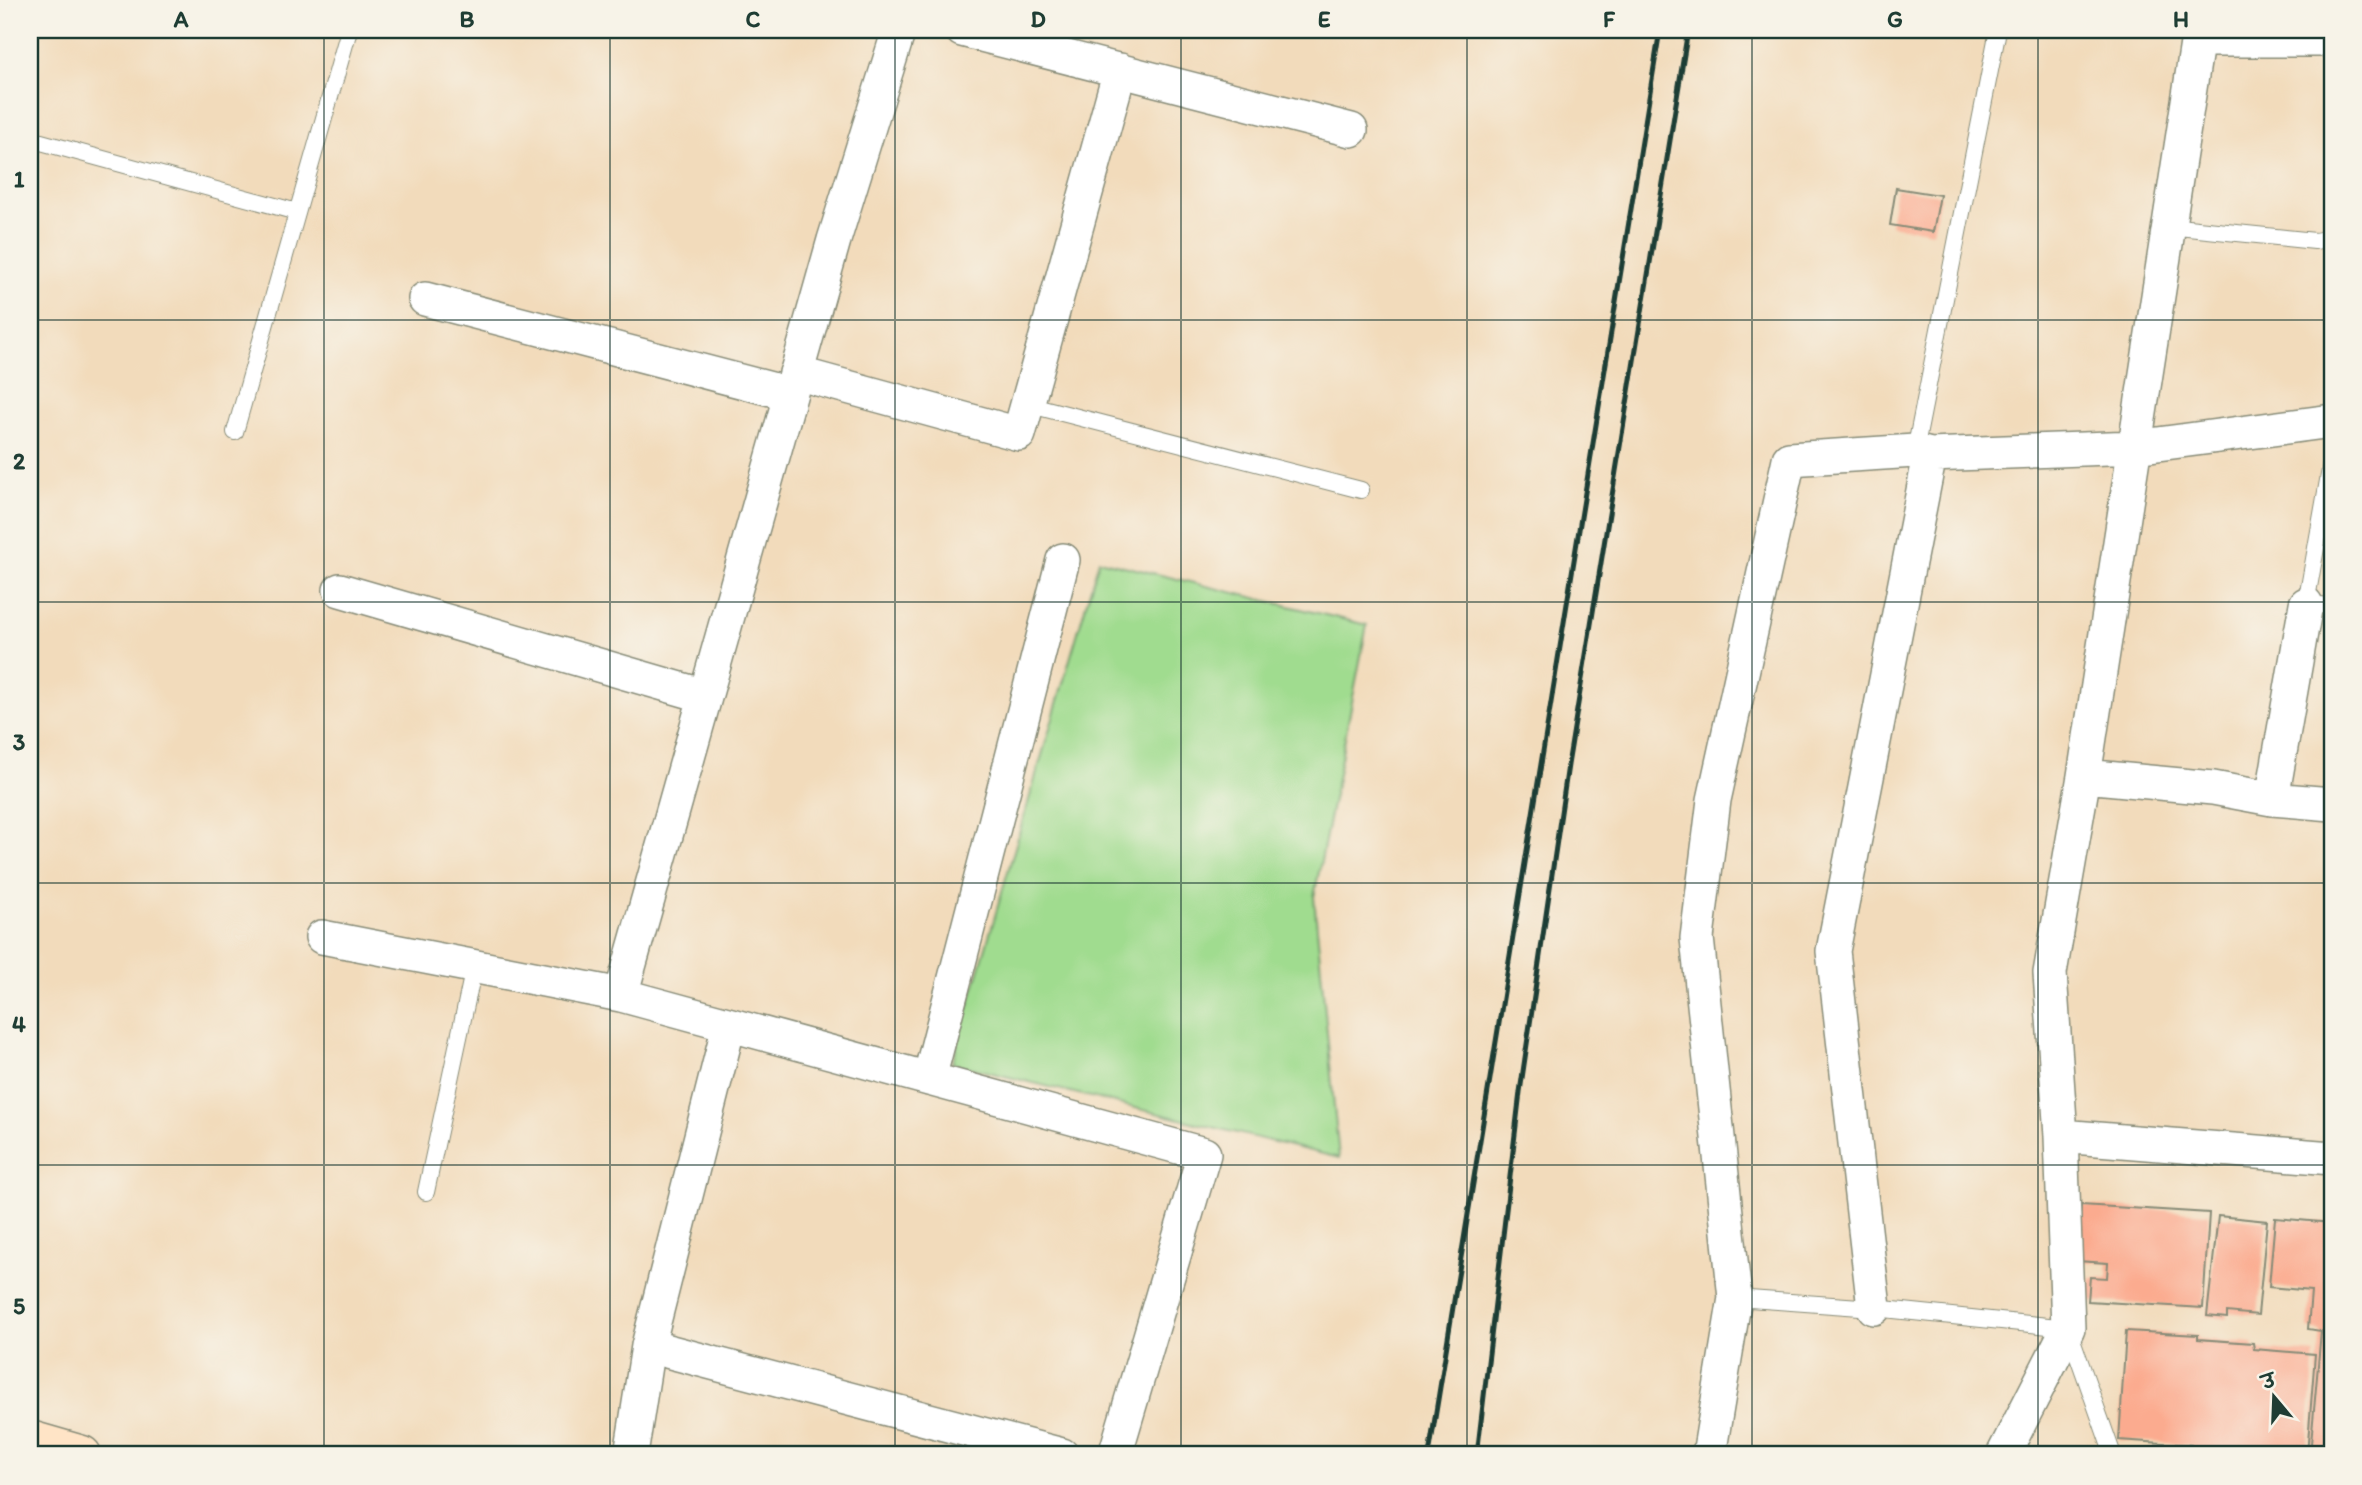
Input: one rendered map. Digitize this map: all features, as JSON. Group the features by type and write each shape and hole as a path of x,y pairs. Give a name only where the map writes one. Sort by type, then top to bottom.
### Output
{"street":[{"path":"621,995 793,383 899,30"},
{"path":"962,30 1351,130"},
{"path":"2003,1455 2068,1328 2061,1136 2050,973 2084,776 2198,35 2332,40"},
{"path":"425,299 1019,434 1120,70"},
{"path":"1709,1455 1735,1298 1697,938 1714,800 1789,459 2135,447 2332,421"},
{"path":"1874,1308 1833,951 1923,453"},
{"path":"929,1079 1063,559"},
{"path":"340,590 705,696"},
{"path":"2272,799 2319,605"},
{"path":"2084,776 2213,788 2272,799 2332,804"},
{"path":"322,937 621,995 1204,1154 1115,1455"},
{"path":"631,1455 648,1346 729,1025"},
{"path":"2061,1136 2332,1158"},
{"path":"648,1346 1062,1455"},
{"path":"30,1440 82,1455"}],"lane":[{"path":"234,432 349,30"},
{"path":"1923,453 1998,30"},
{"path":"30,139 297,212"},
{"path":"2168,226 2315,241 2332,238"},
{"path":"1027,404 1361,490"},
{"path":"2319,605 2332,458"},
{"path":"426,1192 474,967"},
{"path":"1735,1298 1874,1308 2068,1328 2113,1455"}],"green space":[{"path":"1099,560 1367,625 1314,897 1339,1158 952,1063"}],"building":[{"path":"1896,188 1940,195 1933,232 1890,225"},
{"path":"2081,1205 2209,1213 2203,1308 2088,1301 2090,1277 2107,1278 2108,1263 2077,1261"},
{"path":"2218,1216 2267,1221 2258,1315 2227,1312 2227,1318 2207,1316"},
{"path":"2275,1218 2332,1223 2332,1455 2310,1455 2321,1331 2308,1329 2311,1291 2269,1287"},
{"path":"2126,1331 2198,1335 2198,1339 2253,1343 2254,1349 2315,1354 2307,1455 2191,1455 2191,1445 2119,1440"}],"railway":[{"path":"1429,1455 1660,30"},
{"path":"1477,1455 1520,1092 1568,765 1688,30"}]}
